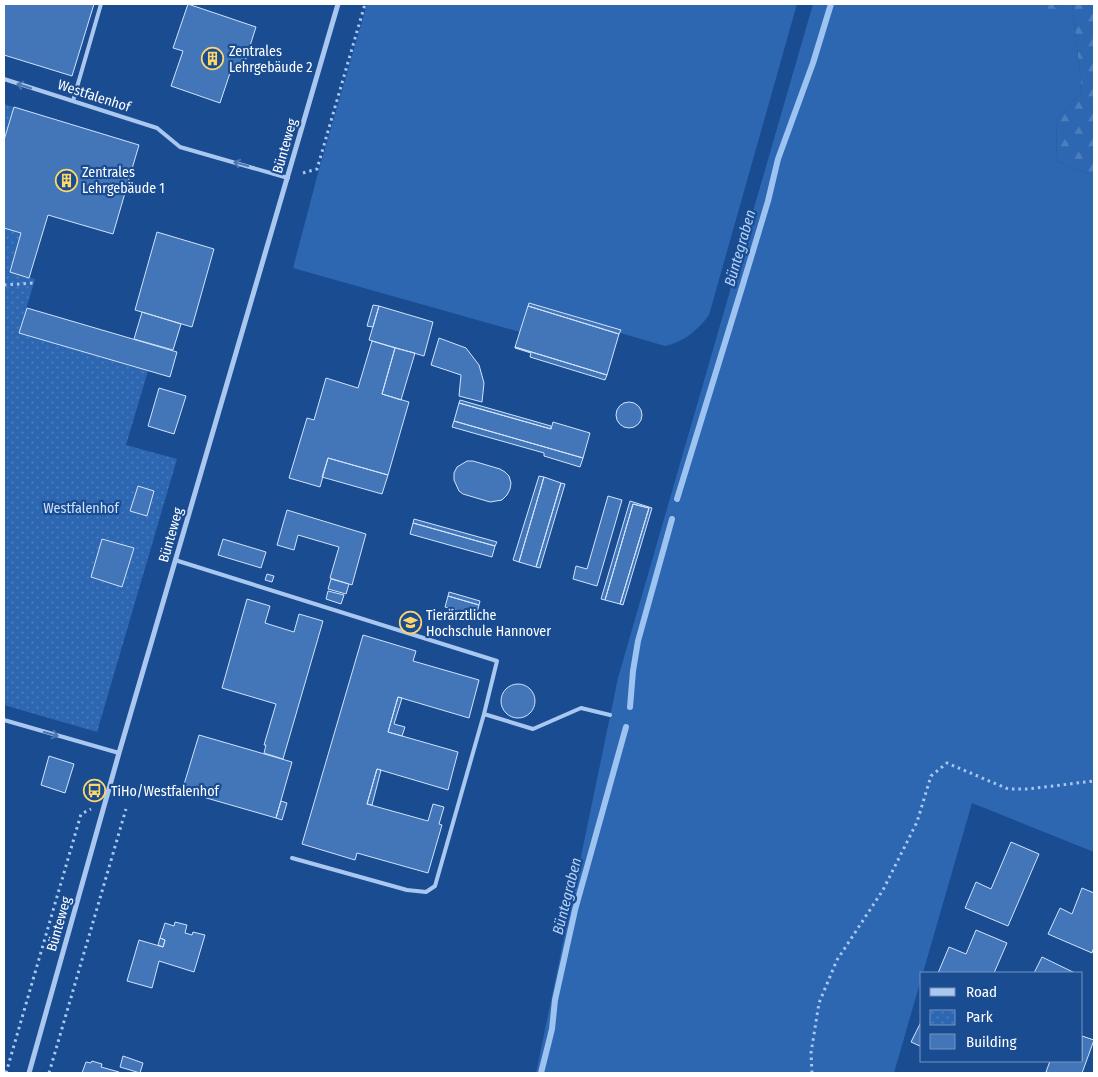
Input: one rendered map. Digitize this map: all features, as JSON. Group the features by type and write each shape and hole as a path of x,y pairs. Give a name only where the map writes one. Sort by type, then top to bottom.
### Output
{"street":[{"name":"Bünteweg","path":"29,1073 105,802 338,4"}],"lane":[{"path":"73,101 101,4"},
{"name":"Westfalenhof","path":"4,79 157,128 180,147 288,178"},
{"path":"175,560 497,661 484,714 435,886 426,892 406,890 292,858"},
{"path":"484,714 533,729 581,708 610,715"},
{"path":"4,720 119,754"}],"path":[{"path":"288,178 318,169 365,4"},
{"path":"4,285 34,283"},
{"path":"812,1073 811,1053 820,1003 837,960 883,890 917,822 931,776 947,764 1008,789 1028,789 1094,781"},
{"path":"6,1073 80,814 105,802"},
{"path":"49,1073 126,809"}],"green space":[{"path":"367,4 797,4 709,315 700,326 678,342 665,346 528,306 520,332 293,268 318,173"},
{"path":"813,4 1043,4 1053,14 1062,4 1072,4 1082,92 1057,119 1056,161 1094,176 1094,852 972,803 923,972 920,972 920,983 894,1073 536,1073 618,678"},
{"path":"1043,4 1062,4 1053,15"},
{"path":"1072,4 1094,4 1094,176 1056,161 1057,119 1082,92"},
{"path":"4,104 14,107 4,140"},
{"name":"Westfalenhof","path":"4,228 21,233 10,272 35,279 19,333 148,371 126,445 177,459 97,732 4,705"}],"building":[{"path":"4,4 94,4 72,76 4,55"},
{"name":"Zentrales Lehrgebäude 2","path":"188,4 256,27 242,71 232,67 220,103 171,86 183,51 173,48"},
{"name":"Zentrales Lehrgebäude 1","path":"14,107 139,145 113,234 48,215 29,278 10,272 21,233 4,228 4,140"},
{"path":"157,232 214,249 192,327 135,310"},
{"path":"529,303 621,330 619,334 528,306"},
{"path":"373,305 379,306 373,327 367,326"},
{"path":"379,306 433,322 424,356 369,340"},
{"path":"528,306 619,334 607,375 515,347"},
{"path":"27,308 177,352 170,377 19,333"},
{"path":"142,312 181,324 173,350 134,339"},
{"path":"439,338 466,348 479,365 484,383 482,402 459,396 461,375 431,365"},
{"path":"372,341 395,348 382,394 409,402 388,475 328,458 320,487 289,478 307,418 314,420 326,378 358,388"},
{"path":"515,347 607,375 605,380 530,357 531,353"},
{"path":"395,348 415,353 401,400 382,394"},
{"path":"159,388 186,396 174,434 148,426"},
{"path":"460,400 551,426 551,429 459,403"},
{"path":"629,402 638,406 642,415 638,424 629,428 620,424 616,415 620,406"},
{"path":"459,403 551,429 553,422 590,433 583,458 454,421"},
{"path":"454,421 583,458 580,467 544,456 544,453 452,427"},
{"path":"328,458 388,475 382,494 322,477"},
{"path":"467,461 473,461 505,472 509,476 511,483 507,495 502,500 490,502 459,491 454,480 454,473 457,467"},
{"path":"539,476 544,477 519,562 513,560"},
{"path":"544,477 561,483 536,567 519,562"},
{"path":"561,483 565,484 540,568 536,567"},
{"path":"138,486 154,491 147,516 130,511"},
{"path":"608,496 622,500 597,586 573,579 576,566 587,569"},
{"path":"630,501 652,508 623,605 620,604 649,508 633,504 605,600 601,599"},
{"path":"633,504 649,508 620,604 605,600"},
{"path":"287,510 366,534 352,585 330,578 339,547 298,535 294,550 277,545"},
{"path":"414,519 497,542 495,546 413,523"},
{"path":"413,523 495,546 492,557 410,534"},
{"path":"102,539 134,548 122,587 91,577"},
{"path":"223,539 266,552 261,568 218,555"},
{"path":"267,574 274,576 272,582 265,580"},
{"path":"331,579 349,584 346,594 328,589"},
{"path":"328,591 344,595 341,604 326,599"},
{"path":"449,592 480,601 479,605 448,596"},
{"path":"448,596 479,605 476,616 445,607"},
{"path":"247,599 270,606 265,623 294,632 299,614 323,621 283,759 264,753 266,745 264,745 276,704 222,688"},
{"path":"363,635 416,651 413,661 479,680 469,718 398,697 388,732 458,752 448,790 377,769 367,804 428,821 433,804 444,807 439,824 442,825 428,873 357,853 355,860 302,844"},
{"path":"518,684 530,689 535,701 530,713 518,718 506,713 501,701 506,689"},
{"path":"398,697 402,698 394,724 405,727 402,736 388,732"},
{"path":"199,735 292,762 276,818 182,791"},
{"path":"49,756 74,764 65,793 41,785"},
{"path":"377,769 381,770 372,805 367,804"},
{"path":"281,801 287,803 282,820 276,818"},
{"path":"1011,842 1039,854 1008,926 965,908 976,882 991,889"},
{"path":"1082,888 1094,893 1094,947 1092,953 1048,934 1060,908 1072,914"},
{"path":"175,922 187,925 185,933 192,935 193,932 205,935 194,972 159,961 152,988 127,981 139,940 163,947 165,940 160,938 165,923 174,926"},
{"path":"976,930 1007,943 994,972 938,972 949,947 966,954"},
{"path":"160,938 165,940 163,947 158,945"},
{"path":"1042,957 1073,972 1034,972"},
{"path":"920,1024 920,1046 911,1042"},
{"path":"1083,1036 1094,1040 1082,1073 1046,1072 1050,1062 1083,1062"},
{"path":"123,1056 143,1063 140,1073 120,1067"},
{"path":"92,1061 102,1064 101,1067 119,1072 82,1073 86,1062 91,1063"}],"waterway":[{"name":"Büntegraben","path":"677,499 768,201 778,159 813,63 831,4"},
{"name":"Büntegraben","path":"630,707 638,641 672,519"},
{"name":"Büntegraben","path":"541,1073 552,1029 555,1000 575,910 626,727"}],"place":[{"name":"Zentrales Lehrgebäude 2","path":"213,59"},
{"name":"Zentrales Lehrgebäude 1","path":"66,180"},
{"name":"Tierärztliche Hochschule Hannover","path":"410,623"},
{"name":"TiHo/Westfalenhof","path":"95,791"}]}
